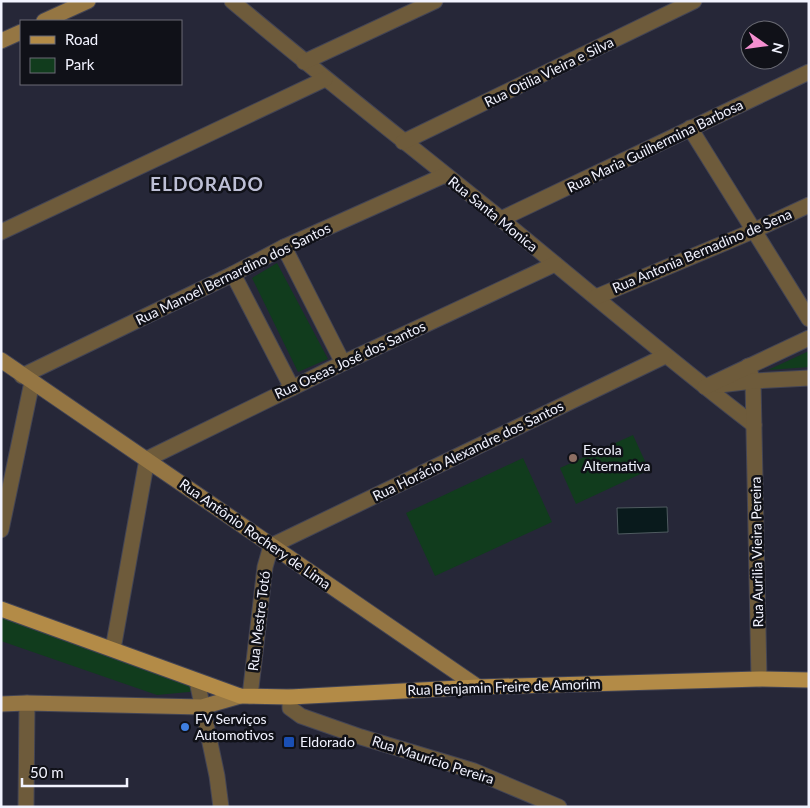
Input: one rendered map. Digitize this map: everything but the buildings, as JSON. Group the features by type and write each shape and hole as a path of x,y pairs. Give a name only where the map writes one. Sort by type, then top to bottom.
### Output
{"main road":[{"path":"1,609 113,648 197,681 245,696"},
{"name":"Rua Benjamin Freire de Amorim","path":"245,696 290,697 478,687 809,680"}],"street":[{"name":"Rua Santa Monica","path":"232,1 304,62 500,219 666,356 754,425"},
{"path":"304,62 435,1"},
{"name":"Rua Otilia Vieira e Silva","path":"403,142 694,1"},
{"path":"46,20 84,2"},
{"path":"1,41 20,32"},
{"name":"Rua Maria Guilhermina Barbosa","path":"500,219 809,72"},
{"path":"1,232 325,79"},
{"path":"690,128 809,319"},
{"name":"Rua Manoel Bernardino dos Santos","path":"27,379 284,247 445,175"},
{"name":"Rua Antonia Bernadino de Sena","path":"596,297 753,231 809,205"},
{"path":"284,247 343,363"},
{"name":"Rua Oseas José dos Santos","path":"147,459 343,363 555,264"},
{"path":"233,274 292,388"},
{"path":"705,387 750,374 809,338"},
{"name":"Rua Horácio Alexandre dos Santos","path":"271,546 666,356"},
{"name":"Rua Antônio Rochery de Lima","path":"1,360 478,687"},
{"path":"750,374 809,378"},
{"name":"Rua Aurilia Vieira Pereira","path":"750,374 754,425 759,680"},
{"path":"1,530 27,379"},
{"path":"113,648 147,459"},
{"name":"Rua Mestre Totó","path":"245,696 265,567 271,546"},
{"path":"197,681 218,776 221,807"},
{"name":"Rua Benjamin Freire de Amorim","path":"1,704 202,707 245,696"},
{"name":"Rua Maurício Pereira","path":"290,697 290,708 301,716 361,737 474,771 559,807"},
{"path":"26,807 27,703"}],"green space":[{"path":"277,263 328,359 298,372 252,278"},
{"path":"809,351 809,367 768,370"},
{"path":"633,435 649,470 576,504 560,468"},
{"path":"523,458 552,522 435,576 406,513"},
{"path":"1,609 197,681 199,691 157,695 1,641"}],"shaded area":[{"path":"667,507 668,532 618,534 617,508"}],"place":[{"name":"Escola Alternativa","path":"573,458"},
{"name":"FV Serviços Automotivos","path":"185,727"},
{"name":"Eldorado","path":"289,742"}],"district":[{"name":"ELDORADO","path":"207,184"}]}
